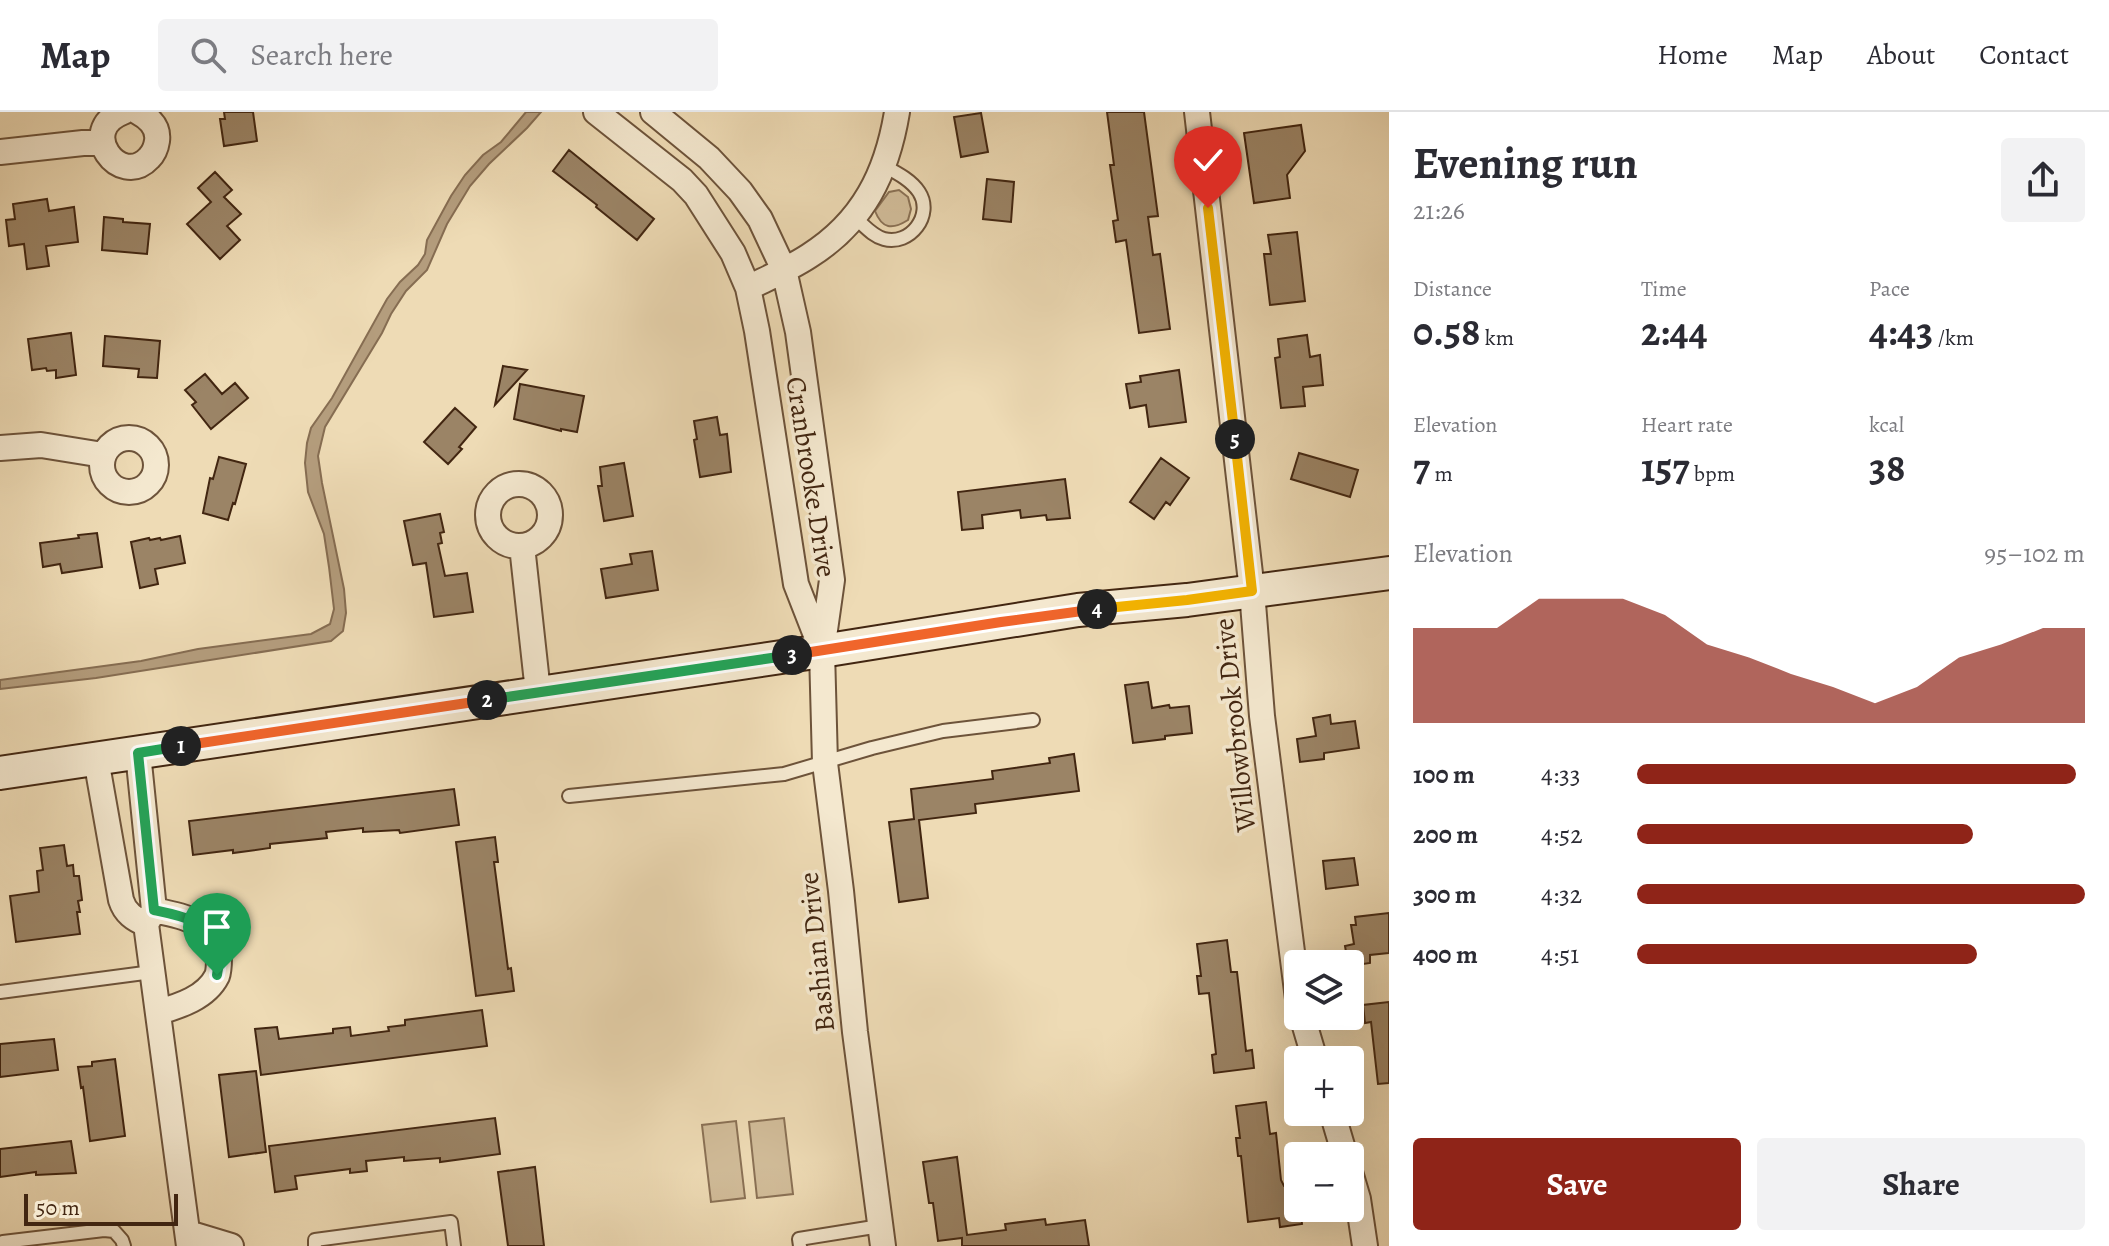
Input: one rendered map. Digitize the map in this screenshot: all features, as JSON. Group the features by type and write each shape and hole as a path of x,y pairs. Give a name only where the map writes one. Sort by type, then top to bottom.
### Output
{"main road":[{"path":"0,773 1078,610 1187,600 1389,573"}],"street":[{"path":"123,112 107,122 102,143 113,161 123,166 144,162 157,145 153,124 138,112"},
{"name":"Cranbrooke Drive","path":"596,112 682,180 696,195 733,253 748,288 796,584 822,651"},
{"name":"Cranbrooke Drive","path":"653,112 709,158 740,191 760,219 784,270 798,332 832,580 822,651"},
{"path":"748,288 811,255 854,217 884,166 897,112"},
{"name":"Willowbrook Drive","path":"1197,112 1252,591 1262,716 1292,950"},
{"path":"0,152 102,143"},
{"path":"0,448 41,445 103,455"},
{"path":"522,546 538,692"},
{"name":"Bashian Drive","path":"822,651 825,763 881,1236"},
{"path":"138,753 152,972 188,1240 231,1246"},
{"path":"96,759 123,907 136,920 184,917 213,936 220,951 217,975 205,991 183,1004 159,1012"},
{"path":"1361,1222 1365,1246"}],"lane":[{"path":"854,217 873,234 884,239 899,239 911,234 921,222 925,211 918,190 884,166"},
{"path":"569,796 784,774 943,731 1033,720"},
{"path":"0,992 152,972"},
{"path":"315,1246 315,1240 451,1222 454,1246"},
{"path":"0,1245 3,1242 104,1230 114,1231 124,1246"},
{"path":"800,1246 799,1239 881,1236"}],"shaded area":[{"path":"526,112 541,112 470,186 447,224 427,270 406,291 391,314 325,427 318,456 344,589 346,613 343,631 331,641 96,678 0,689 0,680 311,634 330,624 334,609 324,534 308,492 305,463 311,428 332,398 387,299 425,254 427,240 465,175 483,155 501,142"},
{"path":"899,190 908,197 911,209 908,220 888,226 875,211 889,192"},
{"path":"784,1118 793,1194 757,1198 749,1122"},
{"path":"736,1121 745,1198 711,1202 702,1125"}],"building":[{"path":"224,112 253,112 257,141 224,146 220,119 225,119"},
{"path":"1107,112 1144,112 1158,216 1148,217 1153,255 1160,254 1170,329 1139,333 1126,240 1116,242 1113,221 1118,220"},
{"path":"981,113 988,152 961,157 954,117"},
{"path":"1301,125 1305,151 1287,175 1290,198 1254,203 1244,133"},
{"path":"569,150 654,219 637,240 553,171"},
{"path":"215,172 232,190 224,197 241,214 227,226 240,240 220,259 187,224 211,202 198,188"},
{"path":"987,179 1014,182 1011,222 983,219"},
{"path":"47,199 49,211 74,207 78,242 46,246 49,266 27,269 24,244 9,246 6,220 15,219 13,204"},
{"path":"104,217 150,224 147,254 102,250"},
{"path":"1297,232 1305,301 1270,305 1264,254 1271,254 1268,235"},
{"path":"71,333 76,375 56,378 56,370 32,370 28,339"},
{"path":"1307,335 1310,357 1320,355 1323,385 1303,387 1305,406 1281,408 1275,358 1280,357 1278,339"},
{"path":"105,336 160,341 157,378 138,377 139,369 103,366"},
{"path":"503,366 527,370 495,405"},
{"path":"1179,370 1186,422 1149,427 1146,405 1130,408 1126,384 1141,382 1140,376"},
{"path":"205,374 222,394 235,383 248,398 211,429 192,405 196,402 185,390"},
{"path":"520,384 584,396 577,432 514,419"},
{"path":"455,408 476,427 448,464 424,442"},
{"path":"717,417 720,435 727,434 731,472 700,477 694,421"},
{"path":"1299,453 1358,470 1350,497 1291,479"},
{"path":"219,457 246,464 228,520 203,513 210,478 213,479"},
{"path":"1161,458 1189,478 1170,505 1166,502 1154,519 1130,502"},
{"path":"624,463 633,516 604,521 598,486 602,486 600,467"},
{"path":"1065,479 1070,518 1047,520 1046,515 1021,518 1020,510 982,515 983,528 962,530 958,492"},
{"path":"440,514 444,532 440,533 442,543 438,544 445,576 467,573 473,612 434,617 426,563 413,565 404,521"},
{"path":"97,533 102,567 62,573 60,564 43,567 40,543"},
{"path":"180,536 185,563 155,569 158,584 140,588 131,542"},
{"path":"652,551 658,590 606,598 601,569 632,564 630,554"},
{"path":"1148,682 1152,708 1189,706 1192,733 1133,743 1125,685"},
{"path":"1330,715 1331,724 1355,721 1359,748 1324,753 1324,759 1300,762 1297,739 1316,736 1313,718"},
{"path":"1074,754 1079,791 975,804 976,813 919,820 928,898 899,902 889,822 914,819 911,789 993,779 992,771 1050,763 1049,758"},
{"path":"454,789 459,825 400,833 399,830 363,832 363,828 326,832 327,838 270,844 270,848 193,855 189,821"},
{"path":"495,837 498,862 494,862 508,969 511,968 514,991 476,996 456,842"},
{"path":"64,845 67,866 73,865 74,876 79,876 82,900 78,901 80,912 77,912 80,934 16,942 10,896 39,892 37,871 43,870 40,848"},
{"path":"1354,858 1358,885 1326,889 1323,861"},
{"path":"1389,913 1389,953 1370,955 1370,963 1364,964 1364,950 1346,950 1345,946 1354,944 1351,925 1356,925 1355,917"},
{"path":"1227,940 1231,972 1237,972 1246,1051 1252,1050 1254,1068 1214,1073 1212,1055 1216,1054 1209,993 1199,994 1197,976 1201,976 1197,944"},
{"path":"1389,1002 1389,1083 1378,1084 1371,1022 1365,1023 1364,1005"},
{"path":"482,1010 487,1046 261,1075 255,1029 277,1027 279,1039 333,1033 333,1029 350,1027 351,1036 389,1031 388,1027 405,1025 405,1020"},
{"path":"54,1039 58,1070 0,1077 0,1044"},
{"path":"115,1059 125,1136 90,1141 78,1067"},
{"path":"256,1071 266,1152 229,1157 219,1075"},
{"path":"1266,1102 1270,1134 1276,1133 1284,1186 1284,1222 1302,1224 1280,1227 1279,1218 1248,1222 1241,1156 1238,1156 1236,1138 1240,1138 1236,1106"},
{"path":"495,1118 500,1154 440,1162 440,1158 404,1161 404,1157 366,1161 367,1171 350,1173 350,1169 295,1176 297,1189 275,1192 269,1146"},
{"path":"71,1141 76,1173 36,1175 36,1172 0,1177 0,1149"},
{"path":"957,1157 967,1235 1006,1230 1005,1224 1045,1219 1046,1225 1085,1220 1089,1246 962,1246 962,1238 938,1241 923,1162"},
{"path":"535,1167 544,1246 508,1246 498,1172"}],"route":[{"path":"217,975 220,951 213,936 184,917 154,910 138,753 1078,610 1252,591 1208,208"}]}
